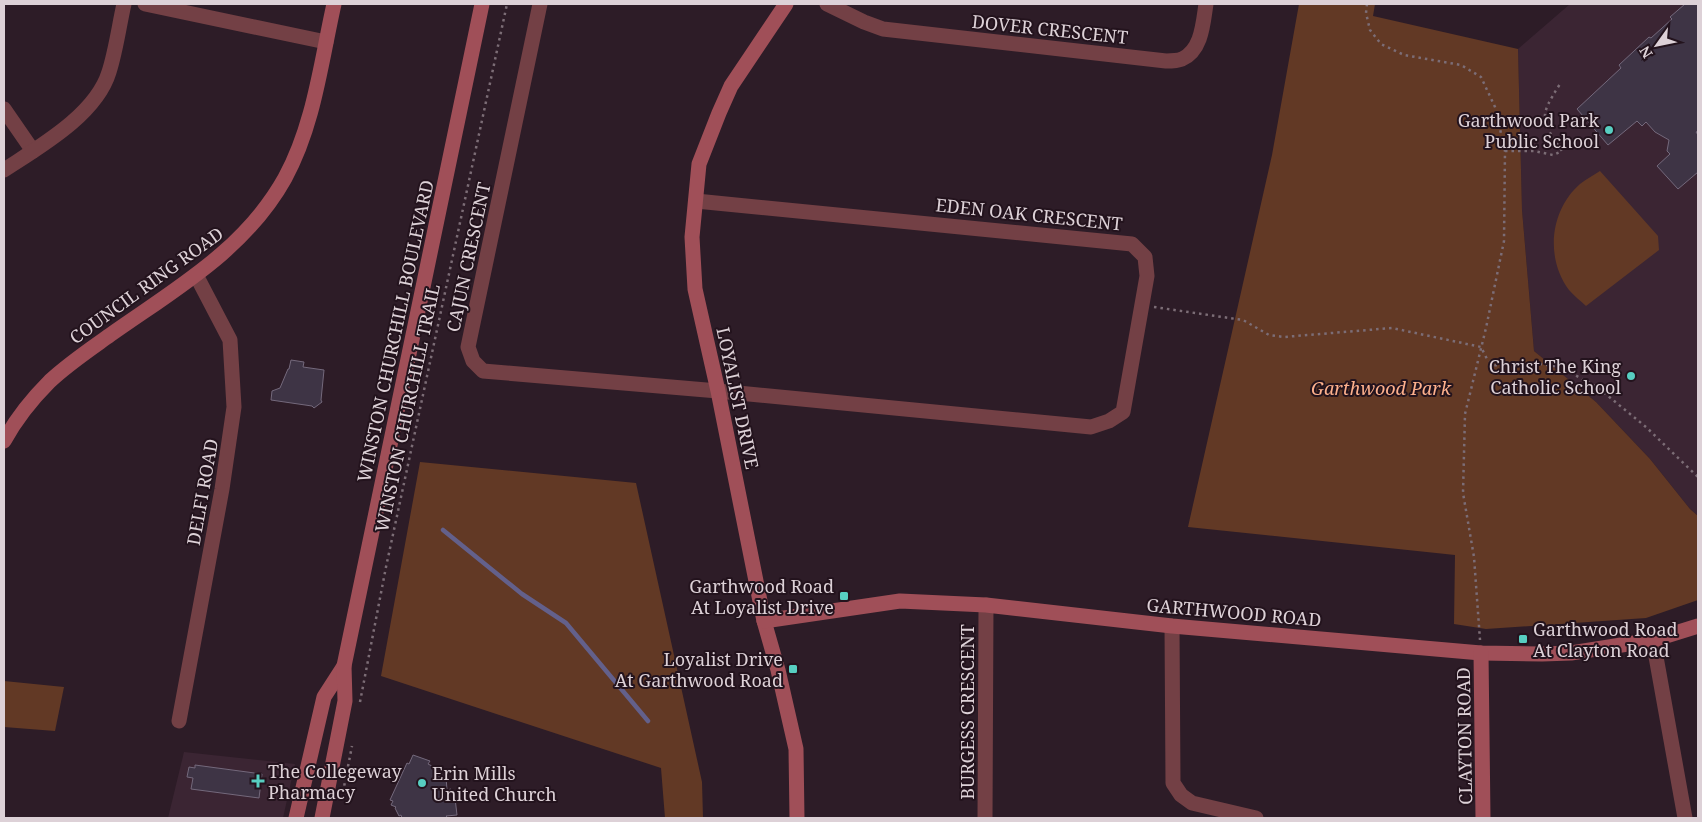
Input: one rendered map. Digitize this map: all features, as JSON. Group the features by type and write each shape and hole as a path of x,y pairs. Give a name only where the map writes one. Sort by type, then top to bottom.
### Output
{"street":[{"path":"4,170 78,118 96,98 109,73 124,4"},
{"path":"145,4 326,42"},
{"name":"COUNCIL RING ROAD","path":"4,441 36,397 66,367 196,275 222,255 250,227 285,178 297,153 308,121 334,4"},
{"name":"WINSTON CHURCHILL BOULEVARD","path":"322,818 345,701 344,666 482,4"},
{"name":"CAJUN CRESCENT","path":"540,4 468,347 473,361 483,371 718,391"},
{"name":"LOYALIST DRIVE","path":"786,4 731,86 699,164 692,237 695,289 718,391 764,620 778,670 796,749 797,818"},
{"name":"DOVER CRESCENT","path":"827,4 883,29 1166,61 1182,59 1194,48 1200,38 1206,4"},
{"path":"4,109 33,151"},
{"name":"EDEN OAK CRESCENT","path":"696,201 1132,244 1145,257 1147,276 1123,412 1109,421 1091,428 718,391"},
{"name":"DELFI ROAD","path":"179,721 222,489 234,407 230,340 196,275"},
{"name":"GARTHWOOD ROAD","path":"764,620 900,601 986,605 1172,626 1481,653 1571,653 1653,640 1698,626"},
{"name":"BURGESS CRESCENT","path":"984,818 986,605"},
{"path":"1172,626 1173,783 1181,795 1192,802 1256,818"},
{"path":"1653,640 1686,818"},
{"name":"CLAYTON ROAD","path":"1481,653 1483,818"},
{"name":"WINSTON CHURCHILL BOULEVARD","path":"296,818 324,697 344,666"}],"path":[{"name":"WINSTON CHURCHILL TRAIL","path":"359,709 386,567 507,4"},
{"path":"1367,4 1366,12 1370,30 1380,44 1404,55 1461,65 1481,77 1495,107 1505,151 1504,241 1466,414 1463,493 1474,558 1481,653"},
{"path":"1505,151 1534,151 1553,155 1562,151 1547,129 1544,112 1560,84"},
{"path":"1142,306 1243,320 1269,335 1284,337 1392,328 1481,347"},
{"path":"1481,347 1487,359 1494,364 1503,367 1541,364 1560,367 1597,386 1646,427 1698,477"},
{"path":"341,800 352,746"}],"shaded area":[{"name":"Garthwood Park Public School","path":"1570,4 1698,4 1698,516 1690,509 1650,459 1596,402 1534,351 1522,210 1518,49"},
{"path":"184,752 295,764 283,818 168,818"}],"green space":[{"name":"Garthwood Park","path":"1299,4 1375,4 1373,16 1518,49 1522,210 1534,351 1596,402 1650,459 1690,509 1698,516 1698,600 1646,618 1486,629 1454,624 1455,555 1188,527 1272,155"},
{"path":"1600,171 1658,236 1659,250 1586,306 1569,290 1561,277 1556,264 1554,235 1562,207 1570,195 1580,184"},
{"path":"420,462 636,483 702,782 703,818 665,818 661,768 381,676"},
{"path":"4,681 64,687 55,731 4,727"}],"building":[{"path":"1685,4 1698,4 1698,131 1696,132 1698,135 1698,172 1678,189 1657,166 1670,154 1667,151 1669,140 1655,132 1646,122 1642,126 1637,121 1608,145 1577,109 1621,68 1619,65 1672,19 1670,17"},
{"path":"291,360 304,362 303,367 324,370 322,402 314,408 312,406 271,400 272,391 280,388"},
{"name":"Erin Mills United Church","path":"413,755 430,761 428,764 438,769 436,772 446,777 447,790 451,789 452,798 455,798 457,815 446,816 448,818 402,818 401,815 399,816 396,807 391,805 393,801 390,800 407,763 409,764"},
{"path":"195,765 262,774 259,798 191,789 193,778 187,777 189,767 195,768"}],"waterway":[{"path":"443,530 522,594 566,623 648,721"}],"place":[{"name":"Garthwood Park Public School","path":"1609,130"},
{"name":"Christ The King Catholic School","path":"1631,376"},
{"name":"Garthwood Road At Loyalist Drive","path":"844,596"},
{"name":"Garthwood Road At Clayton Road","path":"1523,639"},
{"name":"Loyalist Drive At Garthwood Road","path":"793,669"},
{"name":"The Collegeway Pharmacy","path":"258,781"},
{"name":"Erin Mills United Church","path":"422,783"}]}
